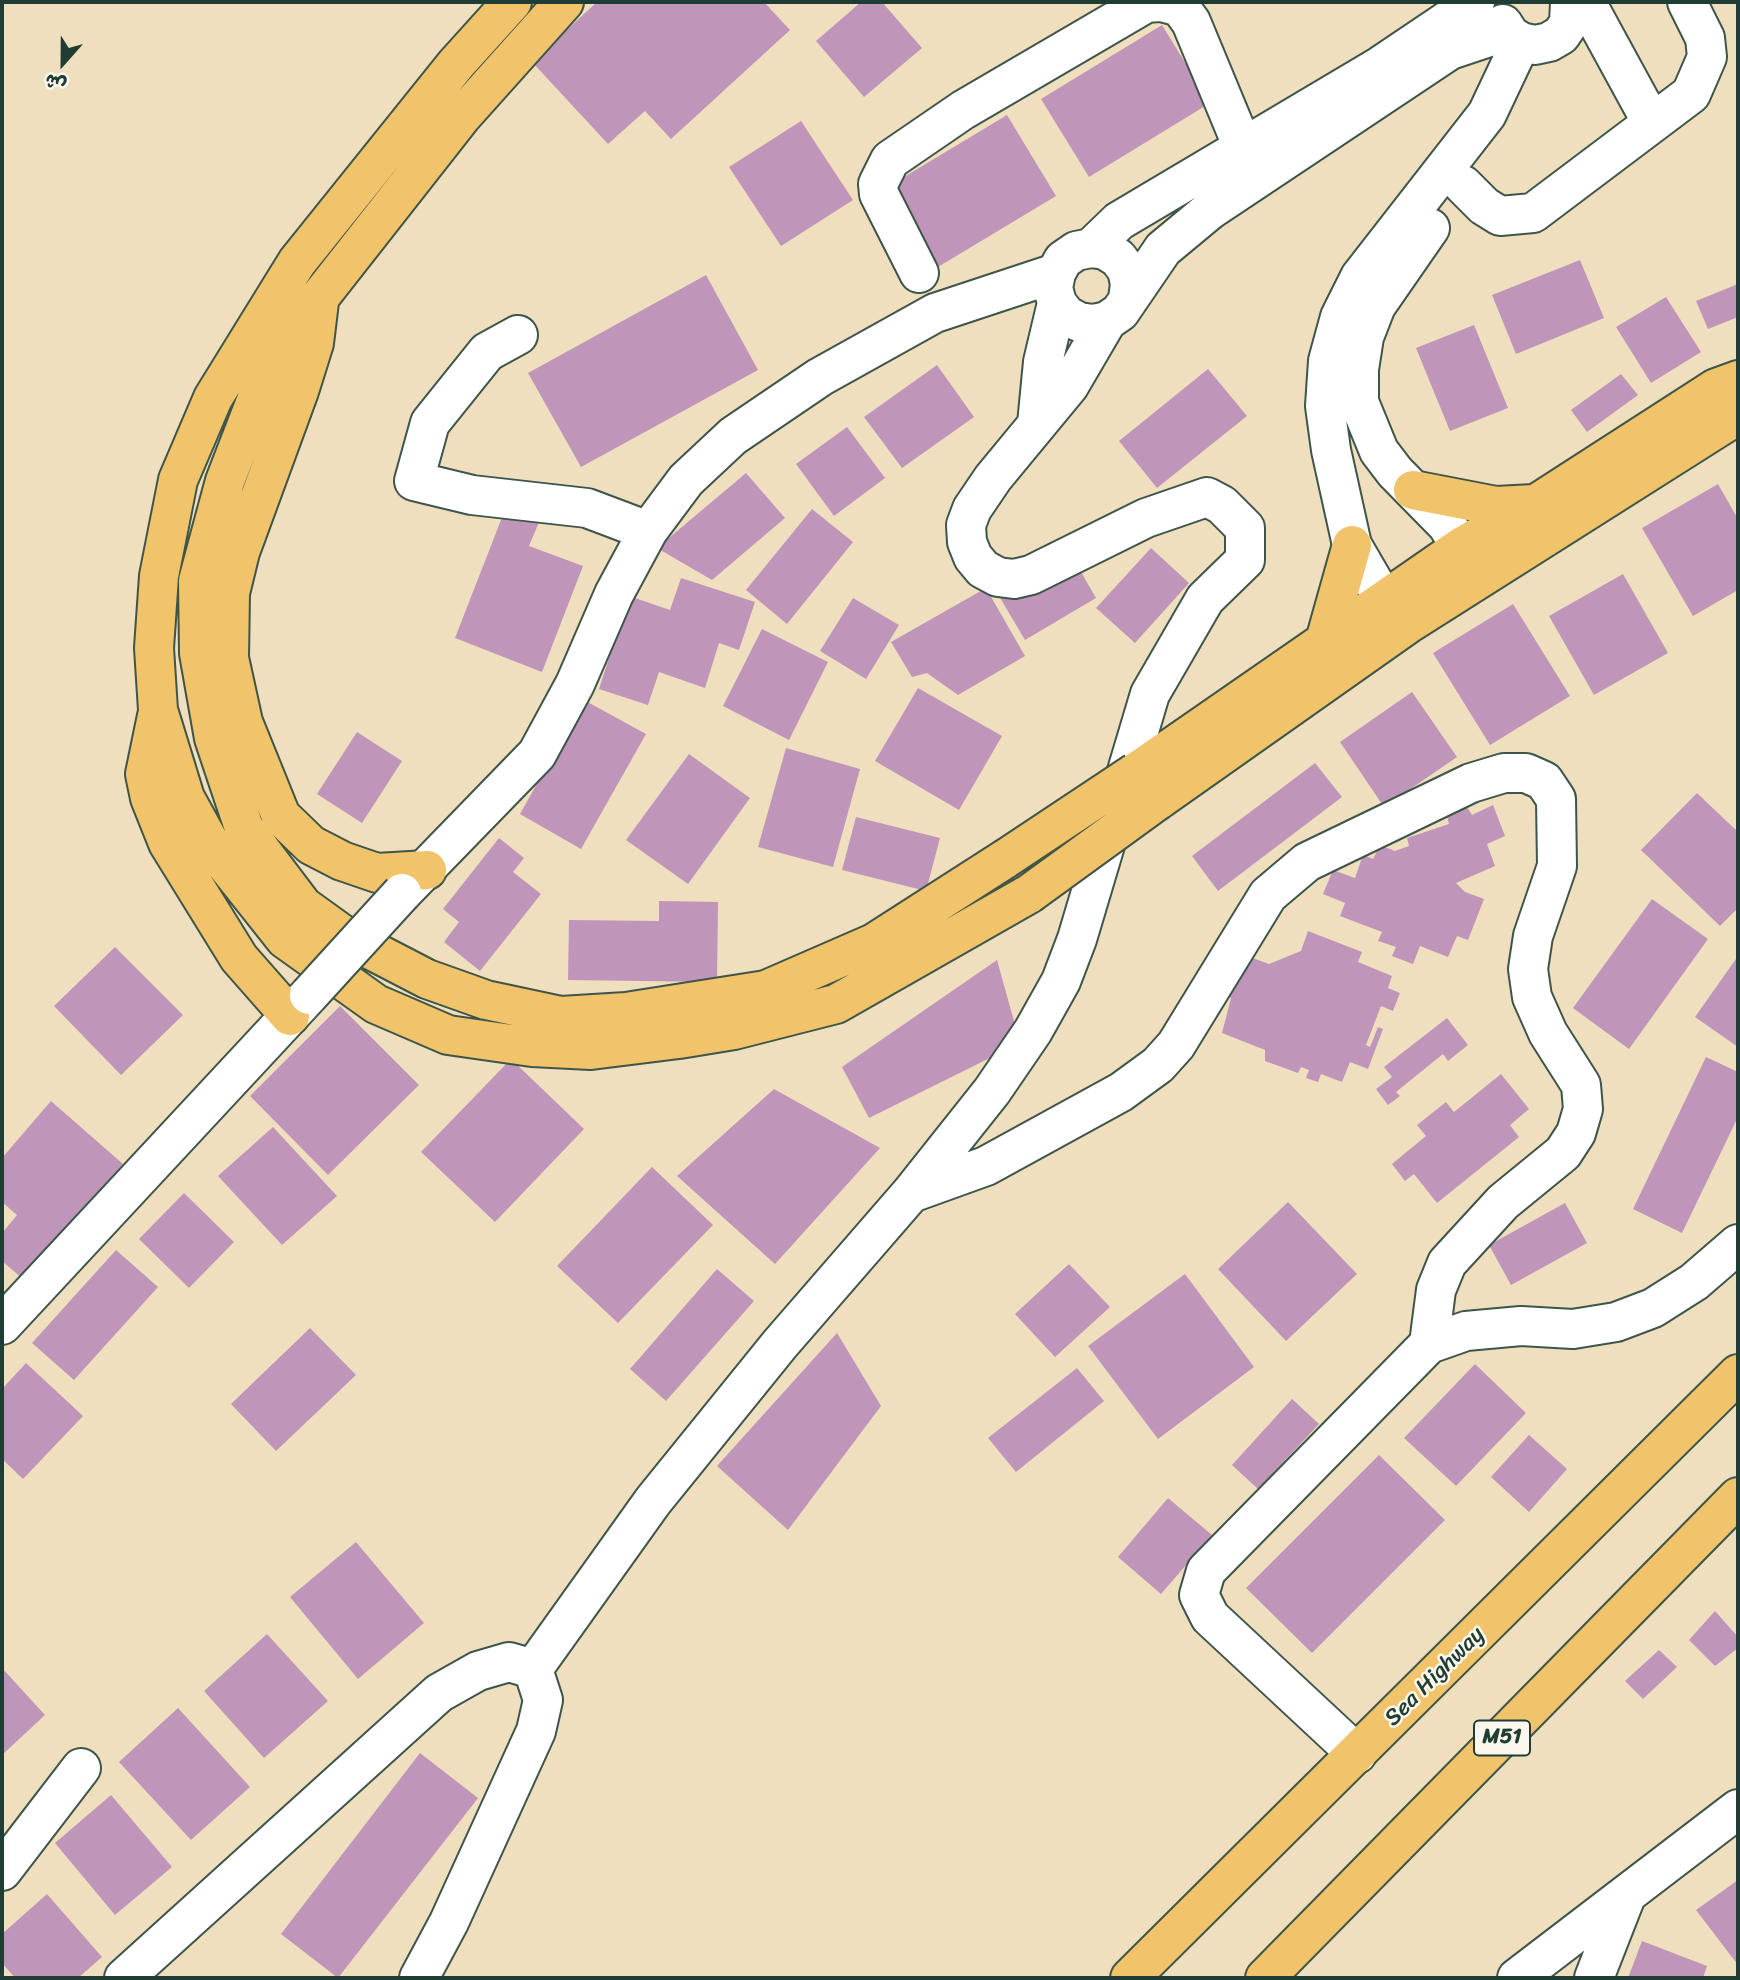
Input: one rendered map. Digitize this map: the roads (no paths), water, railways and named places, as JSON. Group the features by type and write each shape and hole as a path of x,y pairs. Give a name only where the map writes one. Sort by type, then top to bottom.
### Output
{"main road":[{"path":"512,2 456,64 297,262 213,398 178,480 159,576 154,648 158,710 185,798 212,847 285,939 376,1004 448,1035 532,1046 591,1049 679,1039 768,1022 836,1004 1029,894 1147,787 1325,641 1396,612 1472,586 1738,415"},
{"path":"564,2 462,116 283,344 257,398 225,481 198,581 199,653 214,738 244,828 303,906 346,937 427,979 486,1000 561,1016 613,1013 766,990 874,943 1005,859 1147,787 1396,612 1461,547 1536,503 1716,388 1738,380"},
{"path":"320,297 314,343 299,391 250,519 235,572 230,593 229,658 243,722 256,761 281,816 312,845 342,861 377,873 415,881"},
{"path":"1413,490 1496,506 1536,503"},
{"path":"1325,641 1352,545"},
{"path":"158,710 145,774 150,798 168,844 239,958 299,1005"},
{"name":"Sea Highway","path":"1130,1978 1738,1374"},
{"name":"M51","path":"1265,1978 1738,1497"}],"street":[{"path":"919,273 879,194 878,184 890,160 901,150 985,97 1146,3 1160,2 1180,7 1191,22 1244,150"},
{"path":"1091,248 1119,221 1244,150 1380,66 1475,2"},
{"path":"1463,185 1484,206 1500,216 1533,213 1691,94 1707,57 1704,38 1688,2"},
{"path":"1576,4 1652,123"},
{"path":"533,1669 653,1501 780,1344 911,1193 992,1091 1033,1031 1061,981 1150,694 1205,599 1245,560 1245,528 1222,505 1207,497 1146,518 1031,575 1014,579 998,577 984,569 973,557 967,542 967,525 972,509 1069,386 1118,310 1163,249 1210,210 1450,50 1520,30 1561,35 1576,4"},
{"path":"1472,586 1461,547 1447,525 1387,461 1367,427 1359,402 1361,359 1376,306 1512,117 1520,30"},
{"path":"1396,612 1352,545 1331,450 1325,406 1328,361 1340,317 1360,277 1487,114 1520,30"},
{"path":"1037,424 1043,362 1056,288 1063,260 1076,251 1091,248 1105,250 1118,258 1127,270 1130,284 1118,310 1093,324 1079,322 1066,315 1056,288"},
{"path":"2,1325 415,881 537,754 575,684 614,594 648,531 686,480 733,436 820,377 935,313 1056,288"},
{"path":"518,335 487,352 430,423 414,481 472,495 587,508 648,531"},
{"path":"911,1193 996,1160 1121,1092 1158,1065 1176,1045 1268,895 1307,862 1471,783 1504,773 1525,773 1544,781 1556,799 1558,831 1557,866 1533,936 1528,969 1532,997 1548,1033 1581,1085 1583,1110 1576,1133 1563,1153 1503,1202 1447,1263 1436,1290 1429,1344"},
{"path":"1357,1754 1210,1617 1199,1595 1206,1571 1429,1344 1466,1331 1521,1326 1573,1329 1616,1322 1653,1308 1694,1282 1738,1244"},
{"path":"124,1978 439,1693 478,1671 509,1662 533,1669"},
{"path":"419,1978 449,1923 536,1731 543,1700 533,1669"},
{"path":"2,1871 81,1768"},
{"path":"1517,1978 1738,1809"},
{"path":"1594,1978 1626,1896"}]}
